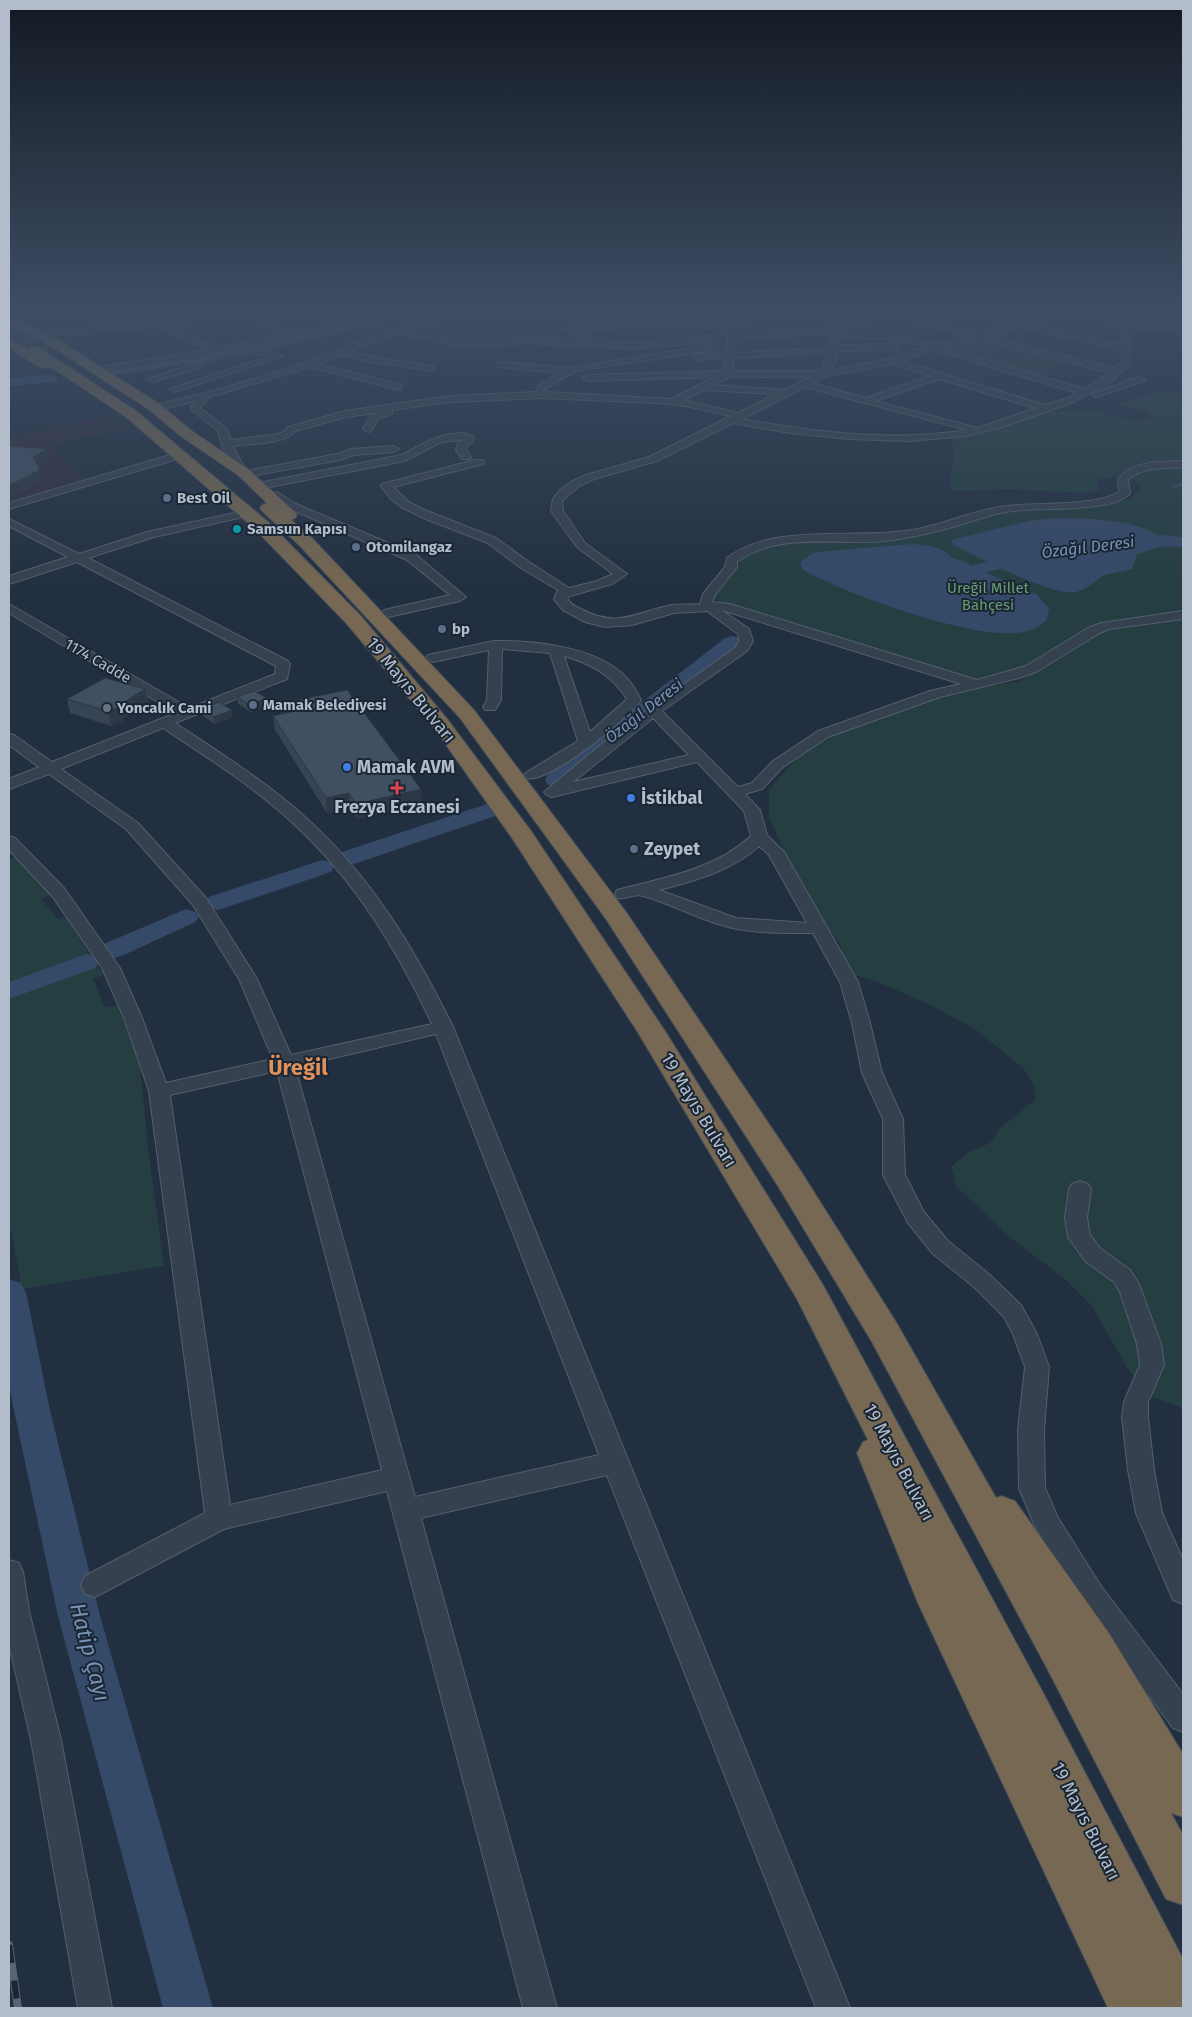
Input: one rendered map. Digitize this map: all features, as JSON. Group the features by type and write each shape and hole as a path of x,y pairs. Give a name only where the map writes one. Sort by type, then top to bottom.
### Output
{"highway":[{"name":"19 Mayıs Bulvarı","path":"118,405 130,414 154,421 180,455 254,500 441,724 524,836 651,1031 811,1294 1182,2008"},
{"name":"19 Mayıs Bulvarı","path":"136,405 212,461 306,542 546,800 617,917 789,1178 884,1332 1064,1658 1183,1882"},
{"path":"137,405 154,421 187,434 243,472 254,500 354,575 486,716 532,774 546,800 631,892 673,978 691,1030"},
{"path":"344,582 391,615"},
{"path":"811,1294 938,1603 1134,2008"},
{"path":"884,1332 998,1508 1094,1647 1183,1795"}],"street":[{"path":"154,421 186,405"},
{"path":"196,405 197,410 223,430 227,444 243,472 340,457 352,452 427,446"},
{"path":"227,444 280,436 289,433 291,429 345,414 410,405"},
{"path":"686,405 737,418 831,435 885,437 938,436 981,430 1054,405"},
{"path":"761,405 653,459 590,477 575,484 563,493 557,501 558,511 581,545 621,574 608,581 561,595 560,599 566,607 590,619 605,623 632,621 673,609 709,606 732,608 976,684"},
{"path":"881,405 981,430"},
{"path":"1035,405 1045,408"},
{"path":"368,429 374,418 389,413 391,408"},
{"path":"831,435 839,425"},
{"path":"9,580 254,500 405,458 414,454 418,449 445,438 466,435 469,440 462,445 461,450 466,457"},
{"path":"9,506 180,455"},
{"path":"479,462 386,486 392,496 404,505 488,538 526,566 559,584 567,592"},
{"path":"546,800 575,771 662,705 740,652 746,641 744,632 705,603 709,594 731,567 731,561 738,553 755,545 781,540 879,538 947,526 970,517 1006,509 1104,502 1121,498 1125,493 1123,479 1128,472 1183,464"},
{"path":"277,496 292,506 411,557 460,597 391,615"},
{"path":"9,522 283,664 282,676 9,784"},
{"name":"1174 Cadde","path":"9,608 187,713"},
{"path":"736,792 757,786 778,764 823,734 910,702 1014,676 1031,669 1093,631 1106,626 1183,615"},
{"path":"16,626 30,621"},
{"path":"490,707 494,700 496,645"},
{"path":"433,658 496,645 524,645 555,649 584,658 605,668 632,692 634,700 622,713 565,757 532,774"},
{"path":"555,649 586,742"},
{"path":"655,712 752,810 759,837 776,852 849,982 862,1023 872,1074 893,1119 894,1174 916,1217 940,1247 982,1281 1013,1311 1025,1334 1037,1367 1031,1430 1032,1488 1047,1524 1091,1595 1183,1718"},
{"path":"164,722 242,774 284,806 332,854 372,902 408,958 443,1027 833,2008"},
{"path":"9,738 132,826 200,902 248,979 284,1062 540,2008"},
{"path":"546,800 701,757"},
{"path":"631,892 719,865 752,845 759,837"},
{"path":"9,841 58,892 111,968 133,1018 159,1091 219,1519"},
{"path":"631,892 668,898 728,921 784,928 818,928"},
{"path":"159,1091 443,1027"},
{"path":"1080,1189 1076,1218 1079,1236 1093,1255 1122,1276 1131,1290 1149,1344 1152,1365 1136,1402 1135,1417 1141,1470 1149,1513 1183,1592"},
{"path":"406,1510 615,1462"},
{"path":"95,1586 219,1519 397,1478"},
{"path":"9,1572 12,1612 46,1740 95,2008"}],"shaded area":[{"path":"108,416 130,429 50,444 84,477 83,479 9,502 9,436"}],"green space":[{"name":"Üreğil Millet Bahçesi","path":"1120,405 1183,405 1183,1410 1178,1406 1152,1397 1127,1368 1092,1306 1066,1280 1006,1234 956,1186 951,1167 967,1153 990,1143 999,1129 1035,1100 1034,1086 1024,1069 975,1029 928,1004 875,981 848,973 839,941 822,925 794,873 769,818 769,790 789,766 809,749 834,735 877,720 918,702 955,692 1020,681 1035,672 1053,650 1034,661 1031,665 980,681 764,617 714,600 716,592 728,580 743,557 755,549 792,542 858,541 898,537 1003,511 1121,502 1131,498 1142,489 1134,479 1118,476 1097,480 1098,491 1083,493 1010,489 951,491 953,444 951,438 975,434 1053,411 1091,410 1135,420 1153,418 1148,412"},
{"path":"16,857 50,895 41,898 57,919 65,917 104,975 93,979 105,1008 118,1004 140,1066 149,1155 164,1266 22,1289 9,1221 9,859"}],"water":[{"path":"1057,518 1099,520 1132,525 1147,529 1158,536 1164,544 1137,554 1132,569 1105,575 1081,591 1065,592 1015,575 954,545 951,540 1029,521"},
{"path":"913,544 931,546 945,551 952,558 964,561 977,569 1036,594 1049,608 1047,620 1038,627 1027,631 1007,633 979,631 947,624 879,603 848,591 802,569 800,562 813,553"}],"building":[{"path":"9,446 46,449 33,457 40,470 9,484"},
{"path":"105,678 145,689 121,704 121,707 108,711 67,699"},
{"name":"Mamak AVM","path":"347,690 421,789 356,804 349,793 326,798 273,716 295,711 288,702"},
{"path":"254,691 267,698 250,705 237,697"},
{"path":"219,702 232,710 214,717 202,709"}],"waterway":[{"path":"1175,487 1183,484"},
{"name":"Özağıl Deresi","path":"1125,541 1162,540 1183,542"},
{"name":"Özağıl Deresi","path":"942,579 1031,555"},
{"name":"Özağıl Deresi","path":"556,780 732,642"},
{"name":"Özağıl Deresi","path":"348,858 487,811"},
{"name":"Özağıl Deresi","path":"218,902 322,867"},
{"name":"Özağıl Deresi","path":"113,950 186,917"},
{"name":"Özağıl Deresi","path":"9,991 86,962"},
{"name":"Hatip Çayı","path":"9,1292 31,1406 79,1616 188,2008"}],"railway":[{"path":"9,1945 18,2008"}],"place":[{"name":"Best Oil","path":"167,498"},
{"name":"Samsun Kapısı","path":"237,529"},
{"name":"Otomilangaz","path":"356,547"},
{"name":"bp","path":"442,629"},
{"name":"Mamak Belediyesi","path":"253,705"},
{"name":"Yoncalık Cami","path":"107,708"},
{"name":"Mamak AVM","path":"347,767"},
{"name":"Frezya Eczanesi","path":"397,788"},
{"name":"İstikbal","path":"631,798"},
{"name":"Zeypet","path":"634,849"}],"district":[{"name":"Üreğil","path":"298,1067"}]}
